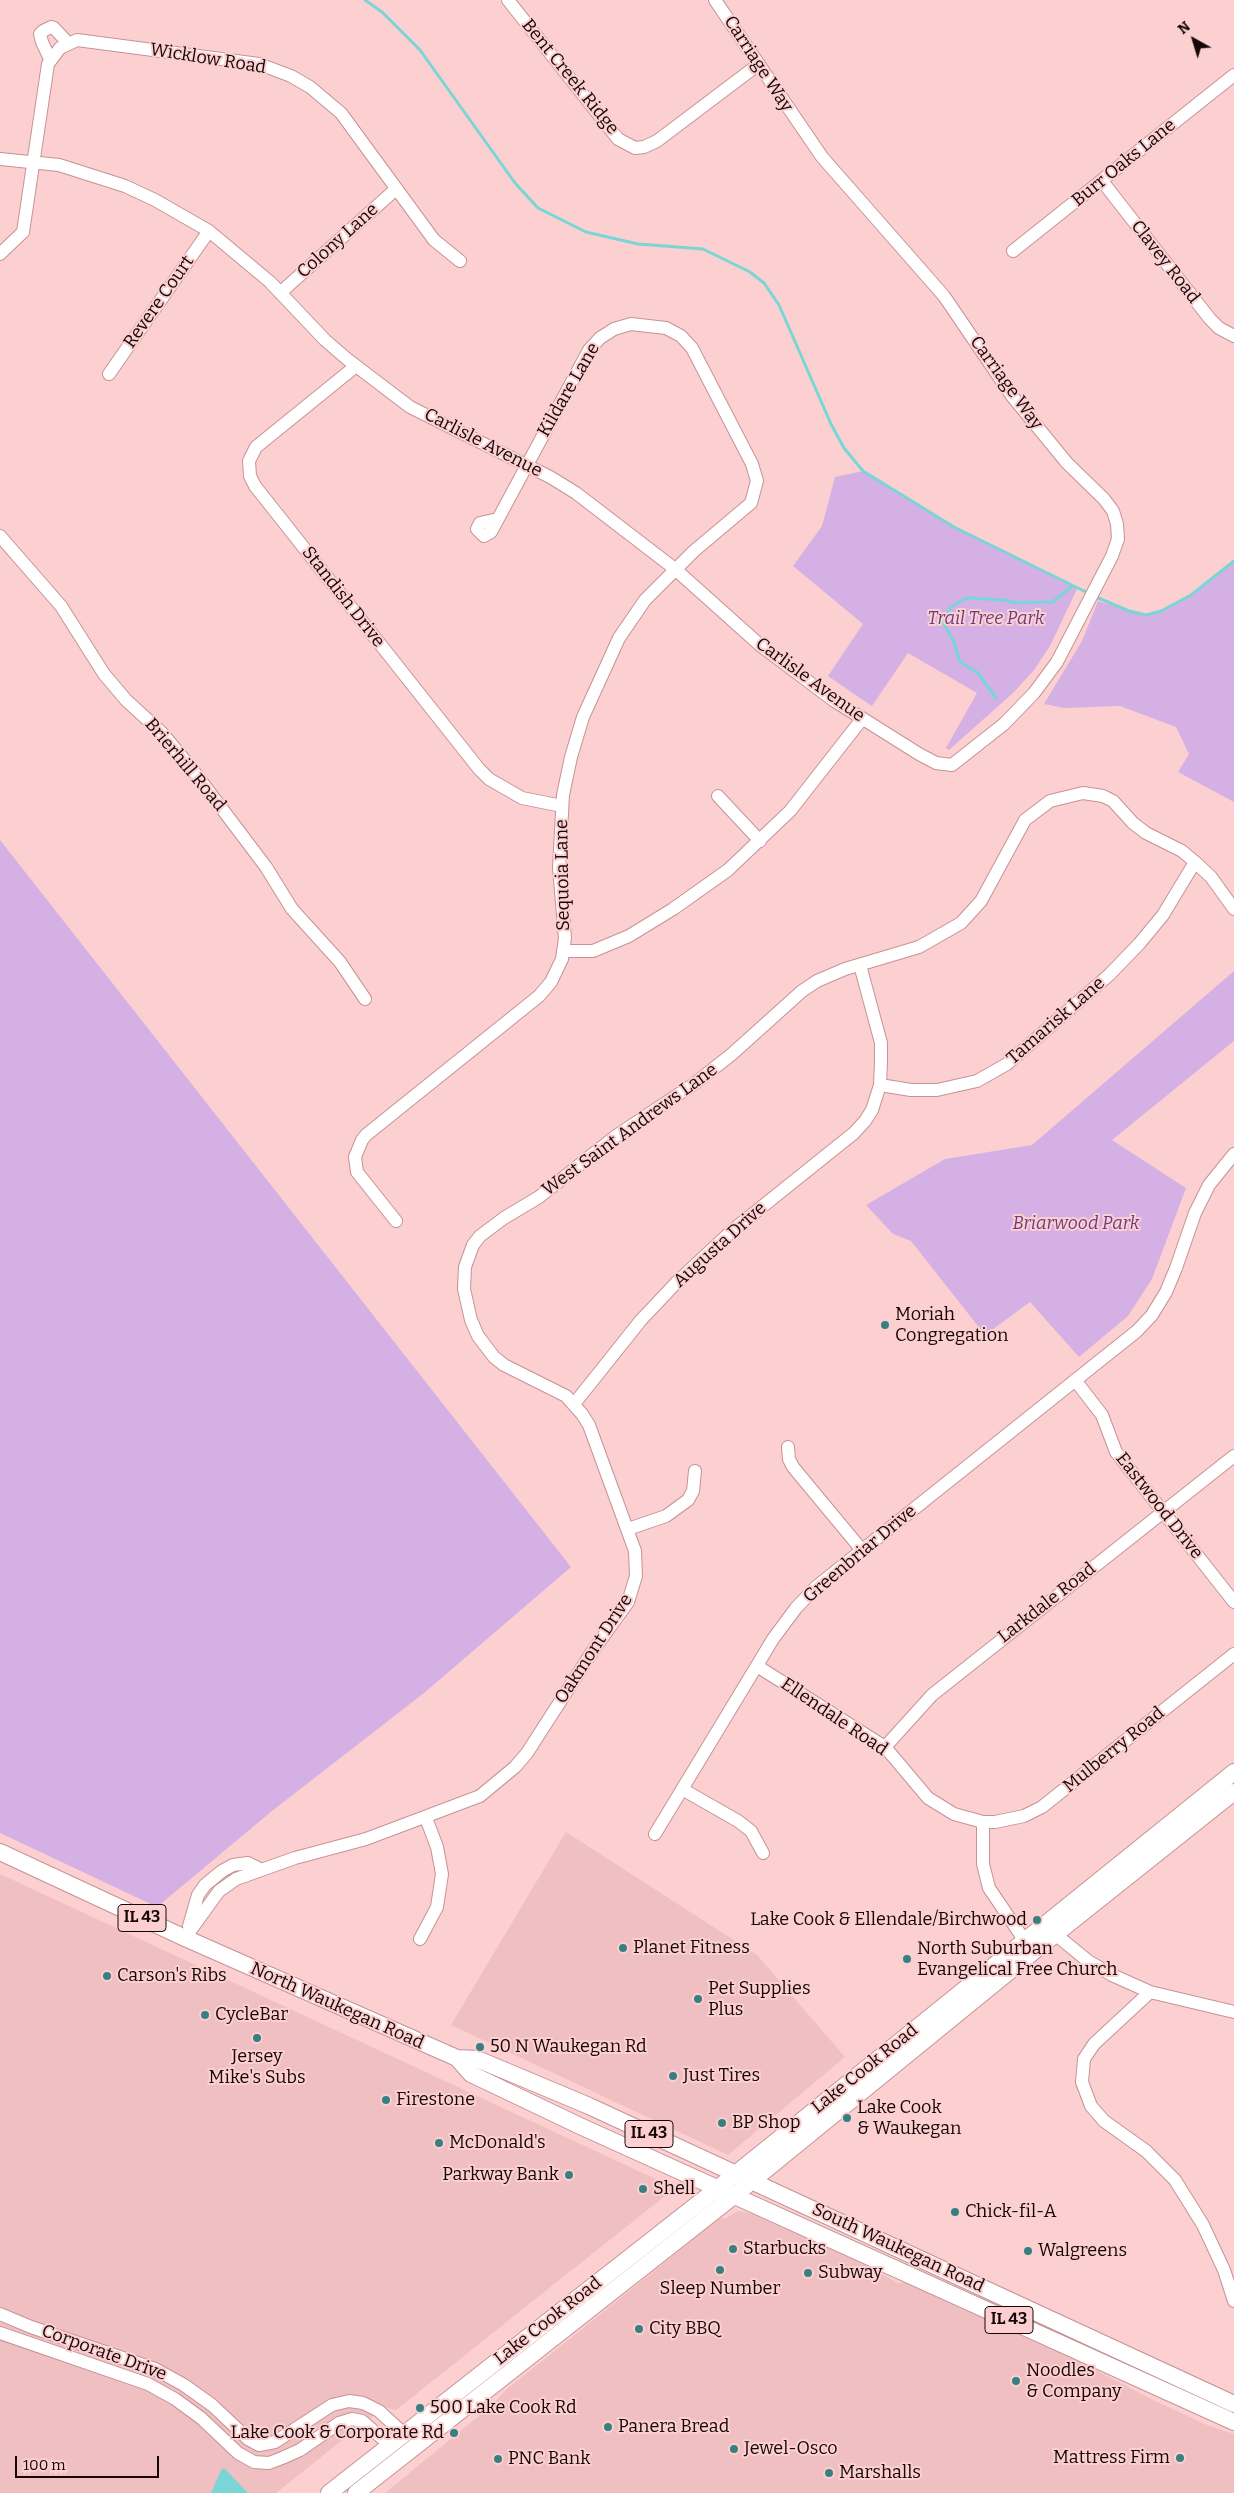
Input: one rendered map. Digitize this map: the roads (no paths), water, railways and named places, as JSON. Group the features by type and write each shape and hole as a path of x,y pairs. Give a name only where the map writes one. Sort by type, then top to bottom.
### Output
{"main road":[{"name":"Lake Cook Road","path":"356,2493 735,2195 1234,1772"},
{"name":"Lake Cook Road","path":"329,2493 1028,1946 1055,1934 1234,1792"},
{"name":"North Waukegan Road","path":"0,1852 185,1938 456,2058 477,2059 589,2106 736,2174"},
{"name":"North Waukegan Road","path":"456,2058 471,2074 718,2188"},
{"name":"IL 43","path":"736,2174 752,2181"},
{"name":"South Waukegan Road","path":"752,2181 1234,2404"},
{"name":"IL 43","path":"718,2188 735,2195"},
{"name":"South Waukegan Road","path":"735,2195 1234,2422"}],"street":[{"name":"Bent Creek Ridge","path":"508,0 618,139 635,148 644,147 657,141 759,64"},
{"name":"Carriage Way","path":"715,0 822,158 938,289 1012,396 1067,463 1104,499 1113,511 1117,524 1118,539 1102,577 1057,662 1034,694 1004,724 952,766"},
{"path":"0,254 23,232 48,64 50,59 64,46 54,28 51,27 40,34 50,59"},
{"name":"Wicklow Road","path":"64,46 77,40 259,64 291,76 310,87 340,113 434,240 460,261"},
{"name":"Burr Oaks Lane","path":"1014,251 1234,75"},
{"name":"Carlisle Avenue","path":"0,159 33,162 78,170 125,186 155,200 208,231 257,270 325,340 410,407 526,465 576,493 675,569 761,646 833,700 919,754 936,763 952,766"},
{"name":"Clavey Road","path":"1102,181 1210,319 1219,328 1234,336"},
{"name":"Colony Lane","path":"280,294 396,189"},
{"name":"Revere Court","path":"109,374 208,231"},
{"name":"Kildare Lane","path":"498,519 589,350 600,338 614,330 631,324 666,328 681,336 692,348 747,455"},
{"name":"Standish Drive","path":"356,366 256,447 249,461 250,476 255,486 479,769 489,779 522,798 562,806"},
{"name":"Sequoia Lane","path":"396,1221 357,1172 355,1166 357,1151 366,1134 539,996 557,971 565,938 559,859 562,806 571,757 583,717 598,680 619,638 640,607 658,585 675,569 751,503 756,481 747,455"},
{"name":"Brierhill Road","path":"0,536 61,606 104,674 126,700 163,734 192,769 266,867 304,924 340,962 365,999"},
{"path":"563,951 594,951 629,936 699,891 760,841 790,811 862,718"},
{"name":"West Saint Andrews Lane","path":"464,1279 465,1267 474,1245 491,1227 539,1197 616,1136 701,1078 732,1054 810,986 833,973 919,947 961,923 981,901 1016,833 1025,820 1050,801 1083,793 1103,796 1113,801 1133,823 1146,833 1182,851 1195,862 1211,877 1234,909"},
{"path":"718,796 760,841"},
{"name":"Tamarisk Lane","path":"880,1085 911,1090 937,1090 976,1081 1008,1064 1109,975 1139,944 1163,915 1195,862"},
{"path":"860,965 881,1043 880,1085"},
{"name":"Augusta Drive","path":"574,1404 641,1320 676,1283 733,1230 854,1133 868,1115 880,1085"},
{"name":"Greenbriar Drive","path":"655,1834 773,1639 796,1608 816,1587 861,1549 1137,1331 1152,1315 1166,1292 1198,1206 1209,1185 1234,1154"},
{"name":"Oakmont Drive","path":"185,1938 198,1895 205,1885 233,1865 248,1863 260,1869 366,1839 426,1818 480,1796 516,1767 528,1753 592,1652 628,1602 636,1576 637,1562 628,1529 589,1425 566,1396 504,1365 494,1357 478,1336 471,1320 465,1302 464,1279"},
{"name":"Eastwood Drive","path":"1075,1380 1098,1408 1116,1452 1234,1602"},
{"path":"788,1447 788,1459 793,1467 861,1549"},
{"name":"Larkdale Road","path":"885,1747 932,1695 1234,1456"},
{"path":"628,1529 666,1516 688,1500 693,1491 695,1471"},
{"name":"Mulberry Road","path":"984,1822 1008,1820 1024,1816 1042,1807 1234,1654"},
{"name":"Ellendale Road","path":"757,1666 885,1747 928,1798 954,1814 984,1822"},
{"path":"682,1789 738,1821 751,1831 763,1853"},
{"path":"420,1938 437,1907 441,1883 440,1862 426,1818"},
{"path":"984,1822 983,1864 990,1888 1028,1946"},
{"path":"1055,1934 1112,1976 1150,1992 1184,2002 1232,2007"},
{"path":"1150,1992 1094,2044 1084,2059 1082,2082 1091,2106 1104,2120 1146,2151 1175,2180 1203,2225 1224,2270 1234,2301"},
{"name":"Corporate Drive","path":"0,2314 32,2327 155,2369 184,2385 212,2405 248,2440 259,2445 275,2442 332,2405 349,2401 379,2410 404,2434"},
{"name":"Corporate Drive","path":"0,2333 148,2384 175,2399 201,2418 238,2453 254,2462 269,2463 282,2458 300,2450 339,2423 352,2420 362,2421 390,2445"}],"water":[{"path":"222,2468 225,2469 248,2493 211,2493"}],"waterway":[{"path":"365,0 382,12 420,50 515,183 538,208 586,232 638,244 703,249 750,272 764,283 779,305 831,424 844,448 863,471 954,527 1090,594"},
{"path":"1096,597 1129,611 1146,615 1161,611 1191,595 1234,561"},
{"path":"996,698 978,673 960,662 954,642 943,622 945,614 954,605 967,598 1004,600 1015,603 1053,602 1072,586"}],"place":[{"name":"Moriah Congregation","path":"885,1325"},
{"name":"Lake Cook & Ellendale/Birchwood","path":"1037,1920"},
{"name":"Planet Fitness","path":"623,1948"},
{"name":"North Suburban Evangelical Free Church","path":"907,1959"},
{"name":"Carson's Ribs","path":"107,1976"},
{"name":"Pet Supplies Plus","path":"698,1999"},
{"name":"CycleBar","path":"205,2015"},
{"name":"Jersey Mike's Subs","path":"257,2038"},
{"name":"50 N Waukegan Rd","path":"480,2047"},
{"name":"Just Tires","path":"673,2076"},
{"name":"Firestone","path":"386,2100"},
{"name":"Lake Cook & Waukegan","path":"847,2118"},
{"name":"BP Shop","path":"722,2123"},
{"name":"McDonald's","path":"439,2143"},
{"name":"Parkway Bank","path":"569,2175"},
{"name":"Shell","path":"643,2189"},
{"name":"Chick-fil-A","path":"955,2212"},
{"name":"Starbucks","path":"733,2249"},
{"name":"Walgreens","path":"1028,2251"},
{"name":"Sleep Number","path":"720,2270"},
{"name":"Subway","path":"808,2273"},
{"name":"City BBQ","path":"639,2329"},
{"name":"Noodles & Company","path":"1016,2381"},
{"name":"500 Lake Cook Rd","path":"420,2408"},
{"name":"Panera Bread","path":"608,2427"},
{"name":"Lake Cook & Corporate Rd","path":"454,2433"},
{"name":"Jewel-Osco","path":"734,2449"},
{"name":"Mattress Firm","path":"1180,2458"},
{"name":"PNC Bank","path":"498,2459"},
{"name":"Marshalls","path":"829,2473"}],"park label":[{"name":"Trail Tree Park","path":"986,619"},
{"name":"Briarwood Park","path":"1076,1224"}]}
